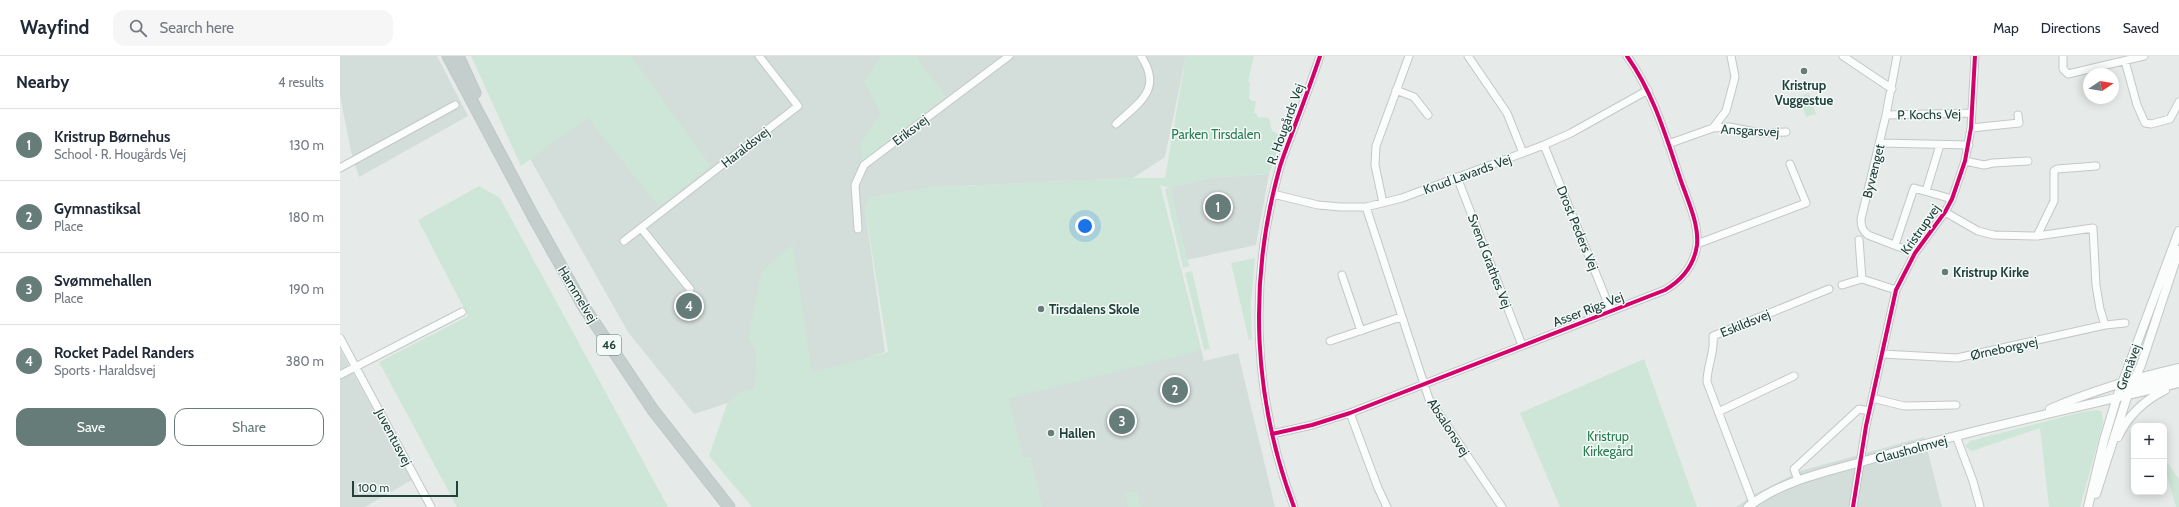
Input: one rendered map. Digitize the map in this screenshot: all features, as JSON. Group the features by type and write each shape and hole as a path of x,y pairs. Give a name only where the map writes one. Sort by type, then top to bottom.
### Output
{"highway":[{"name":"Hammelvej","path":"448,56 556,258 617,358 653,410 730,507"},
{"name":"Hammelvej","path":"458,56 509,170"}],"street":[{"name":"Haraldsvej","path":"624,241 798,106 760,56"},
{"name":"Eriksvej","path":"858,229 855,185 864,165 1009,56"},
{"path":"1116,124 1145,97 1151,83 1149,68 1141,56"},
{"name":"R. Hougårds Vej","path":"1294,507 1272,434 1262,383 1258,314 1260,273 1273,194 1279,169 1320,56"},
{"path":"1383,203 1375,165 1376,146 1409,56"},
{"path":"1468,56 1507,113 1523,153"},
{"name":"Asser Rigs Vej","path":"1272,434 1312,426 1350,413 1665,290 1676,284 1690,267 1697,244 1693,217 1648,90 1627,56"},
{"name":"Ansgarsvej","path":"1713,128 1726,111 1730,99 1735,77 1731,56"},
{"path":"1843,56 1892,89"},
{"name":"Byvænget","path":"1898,56 1880,143 1860,219 1862,230 1868,235 1914,253"},
{"name":"Kristrupvej","path":"1853,507 1869,411 1896,290 1914,253 1946,212 1965,161 1971,128 1975,56"},
{"path":"2063,56 2065,72 2068,74 2144,56"},
{"path":"2125,61 2142,121 2151,124 2170,118 2179,102"},
{"path":"1396,90 1414,97 1428,115"},
{"name":"Knud Lavards Vej","path":"1273,194 1318,205 1366,207 1402,198 1544,145 1571,133 1648,90"},
{"path":"340,168 455,105"},
{"name":"P. Kochs Vej","path":"1886,115 1972,114"},
{"path":"1971,128 2019,123 2018,115"},
{"name":"Ansgarsvej","path":"1668,144 1713,128 1729,127 1761,133 1786,132"},
{"path":"1880,143 1969,145"},
{"name":"Drost Peders Vej","path":"1544,145 1611,311"},
{"path":"1926,191 1940,145"},
{"path":"1965,161 1984,165 2028,161"},
{"path":"1697,244 1806,203 1790,164"},
{"path":"2037,236 2054,201 2054,171 2057,169 2096,166"},
{"name":"Svend Grathes Vej","path":"1457,177 1522,345"},
{"path":"1895,245 1914,188 1952,199"},
{"name":"Absalonsvej","path":"1366,207 1423,384 1430,399 1502,507"},
{"path":"1946,212 1978,231 1994,236 2037,236 2094,228 2096,285 2100,309 2105,325"},
{"path":"641,228 690,289"},
{"name":"Grenåvej","path":"2090,507 2104,440 2117,397 2179,230"},
{"path":"1859,240 1862,279"},
{"name":"Grenåvej","path":"2090,507 2129,392 2136,378 2179,250"},
{"path":"1342,274 1361,331"},
{"path":"1842,284 1862,279 1896,290"},
{"name":"Eskildsvej","path":"1750,505 1707,382 1707,369 1714,348 1713,336 1829,289"},
{"path":"340,376 462,312"},
{"path":"1330,341 1401,317"},
{"name":"Ørneborgvej","path":"1882,354 1957,358 2105,325 2125,323"},
{"name":"Juventusvej","path":"340,338 432,507"},
{"name":"Clausholmvej","path":"2033,416 2074,399 2136,378 2179,368"},
{"path":"1718,412 1794,376"},
{"path":"2101,478 2110,463 2119,436 2130,415 2141,405 2178,381"},
{"name":"Clausholmvej","path":"1750,505 1776,489 1798,480 1956,436 2178,381"},
{"path":"1872,398 1904,406 1956,406"},
{"path":"1798,480 1794,468 1859,409 1869,411"},
{"path":"1350,413 1378,488 1387,507"},
{"path":"1956,436 1973,481 1980,507"}],"shaded area":[{"path":"340,56 437,56 468,116 359,177 351,151 340,96"},
{"path":"476,56 1186,56 1165,157 1133,178 937,187 871,197 865,208 885,352 694,414 628,332 498,102"},
{"path":"1269,174 1256,245 1187,260 1170,188 1207,178"},
{"path":"1160,185 1204,361 1238,353 1275,507 1042,507 1030,458 1023,459 899,366"},
{"path":"340,349 412,480 365,507 340,507"},
{"path":"1924,437 1942,507 1736,507 1755,494 1800,471"}],"green space":[{"path":"471,56 631,56 711,166 659,207 588,118 521,166"},
{"path":"881,56 916,56 946,97 862,162 860,143 881,114 864,82"},
{"name":"Tirsdalens Skole","path":"1186,56 1254,56 1248,82 1250,82 1249,97 1251,101 1256,101 1254,113 1257,114 1257,117 1269,118 1272,131 1283,136 1269,174 1207,178 1170,188 1187,260 1190,266 1183,268 1165,189 1169,188 1160,185 1200,348 1197,351 1009,398 1023,459 1030,458 1042,507 752,507 709,456 727,404 741,391 755,388 756,350 748,338 762,271 793,244 812,372 888,352 865,208 870,197 937,187 1133,178 1165,178"},
{"path":"1809,93 1816,114 1806,117 1799,97"},
{"path":"479,186 500,198 668,507 457,507 379,362 468,316 418,220"},
{"path":"1255,258 1251,302 1252,339 1249,340 1231,263"},
{"path":"1192,271 1210,349 1204,350 1185,273"},
{"name":"Kristrup Kirkegård","path":"1644,359 1697,507 1560,507 1520,413"},
{"path":"2098,410 2102,412 2103,423 2080,507 2049,507 2040,428 1972,451 1965,446 1970,441 2082,412"},
{"path":"2167,462 2179,479 2179,507 2176,507 2167,476"},
{"path":"1137,491 1141,507 1128,507 1125,493"}],"cycle path":[{"path":"1294,507 1280,466 1270,424 1263,382 1259,298 1262,255 1269,212 1279,170 1320,56"},
{"path":"1272,434 1312,425 1350,413 1665,290 1682,277 1690,266 1697,245 1695,221 1652,101 1645,85 1627,56"},
{"path":"1853,507 1866,426 1896,290 1915,253 1945,212 1952,199 1965,161 1971,128 1975,56"}],"place":[{"name":"Kristrup Vuggestue","path":"1804,71"},
{"name":"Kristrup Børnehus","path":"1218,207"},
{"name":"Kristrup Kirke","path":"1945,272"},
{"name":"Rocket Padel Randers","path":"689,306"},
{"name":"Tirsdalens Skole","path":"1041,309"},
{"name":"Gymnastiksal","path":"1175,390"},
{"name":"Svømmehallen","path":"1122,421"},
{"name":"Hallen","path":"1051,433"}],"park label":[{"name":"Parken Tirsdalen","path":"1216,134"}]}
